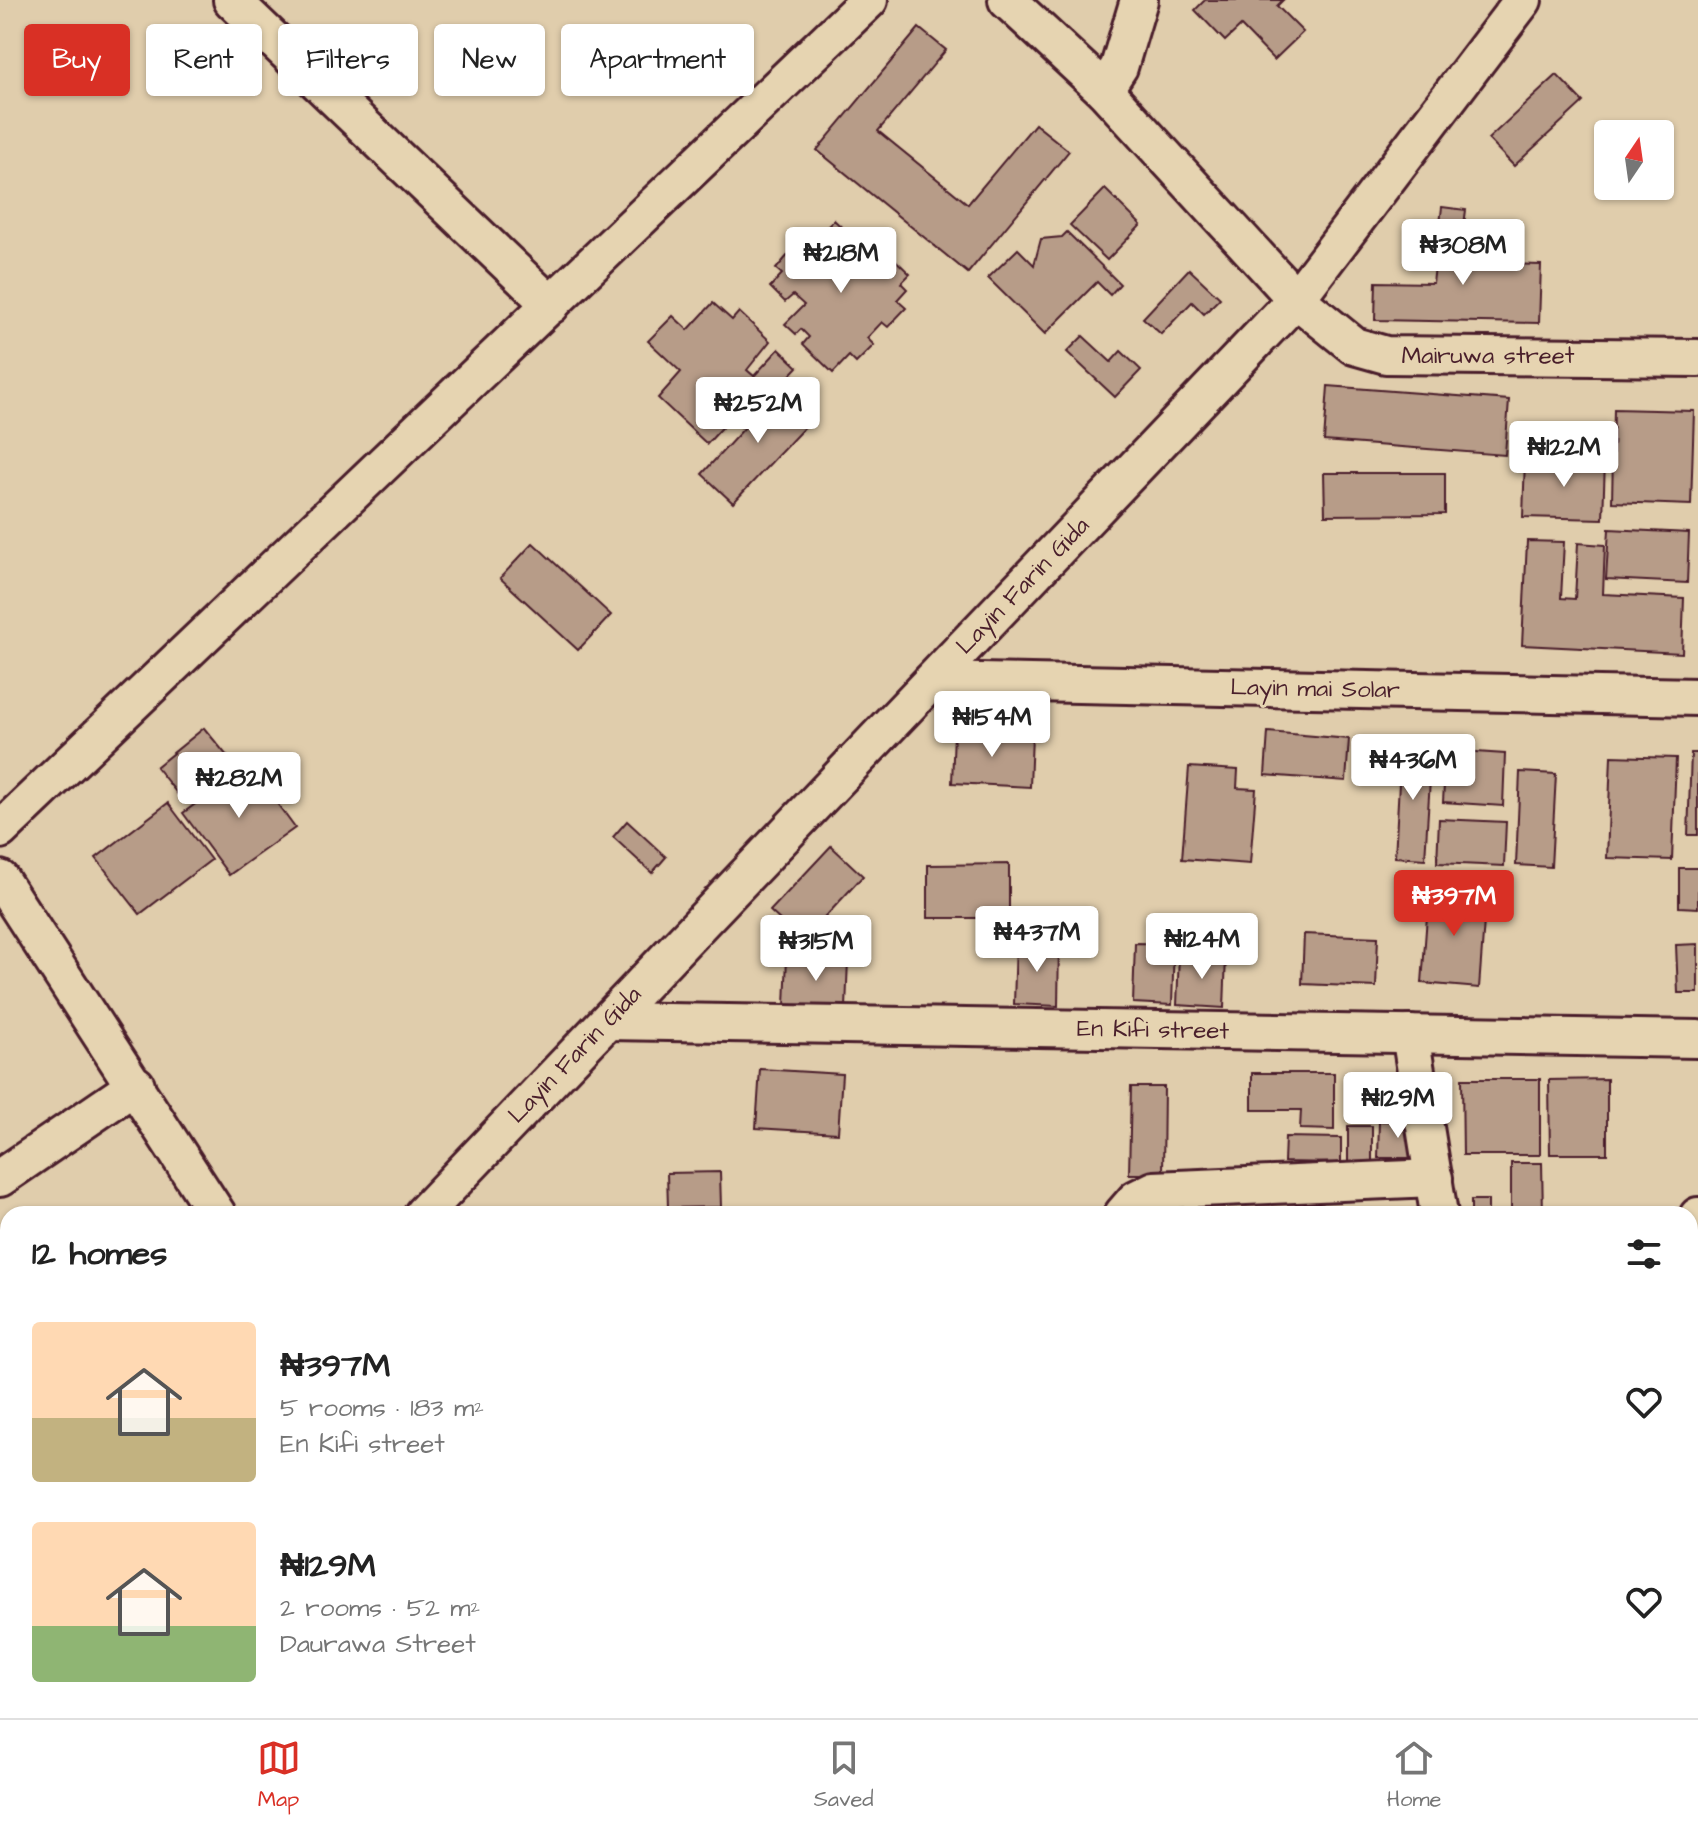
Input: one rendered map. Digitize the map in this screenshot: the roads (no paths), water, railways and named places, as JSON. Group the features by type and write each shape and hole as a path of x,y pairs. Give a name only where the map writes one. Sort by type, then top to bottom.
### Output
{"street":[{"path":"232,0 551,305"},
{"path":"0,830 869,0"},
{"name":"Mairuwa street","path":"1007,0 1104,90 1296,299 1354,346 1386,355 1698,358"},
{"path":"1104,90 1119,67 1139,0"},
{"name":"Layin Farin Gida","path":"442,1206 608,1021 1296,299 1523,0"},
{"name":"Layin mai Solar","path":"932,681 1698,697"},
{"path":"0,879 212,1206"},
{"name":"En Kifi street","path":"608,1021 1698,1039"},
{"path":"1410,1034 1438,1206"},
{"path":"0,1178 136,1085"},
{"path":"1130,1206 1136,1199 1154,1190 1434,1178"}]}
